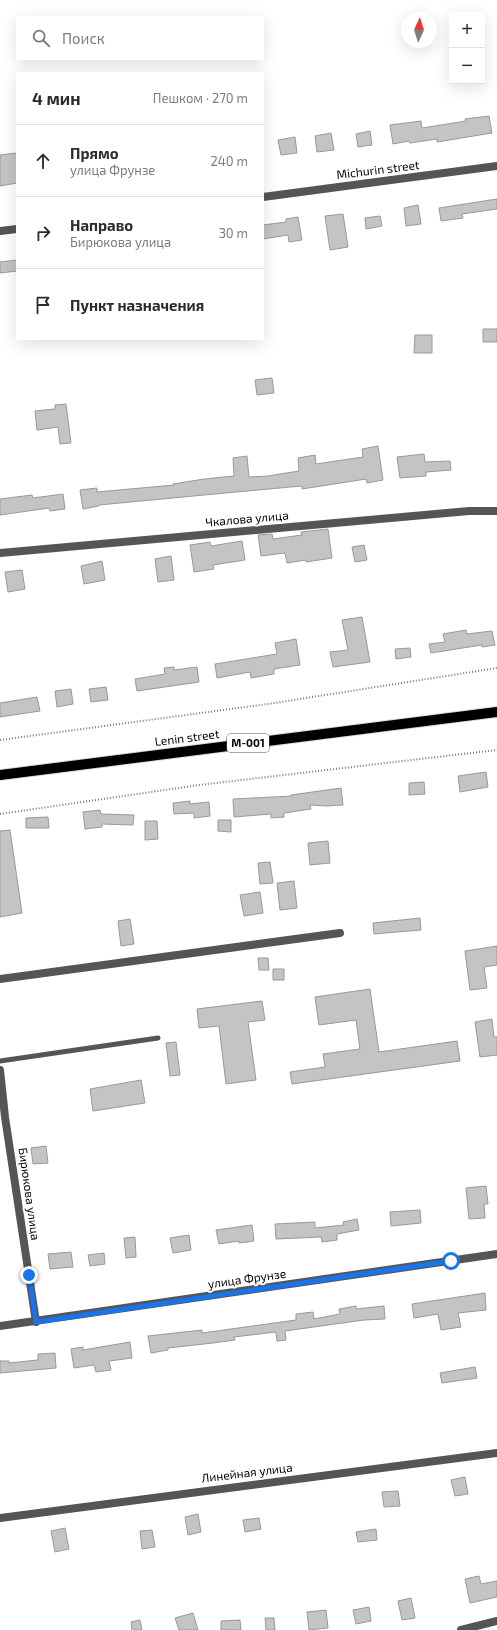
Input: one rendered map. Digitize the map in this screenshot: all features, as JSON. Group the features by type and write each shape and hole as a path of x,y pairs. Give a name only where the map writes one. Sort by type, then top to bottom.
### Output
{"main road":[{"name":"Lenin street","path":"0,774 497,712"}],"street":[{"name":"Michurin street","path":"264,197 497,166"},
{"path":"0,231 16,229"},
{"name":"Чкалова улица","path":"0,553 469,511 497,511"},
{"path":"0,979 340,933"},
{"name":"Бирюкова улица","path":"0,1070 3,1117 36,1322"},
{"name":"улица Фрунзе","path":"0,1326 36,1322 497,1254"},
{"name":"Линейная улица","path":"0,1518 497,1453"},
{"path":"461,1630 497,1621"}],"lane":[{"path":"0,1061 158,1038"}],"path":[{"path":"0,740 268,704 497,668"},
{"path":"0,814 199,785 497,750"}],"building":[{"path":"489,116 492,133 437,142 437,139 393,144 390,125 421,121 422,128 466,121 465,119"},
{"path":"370,131 372,145 358,147 356,134"},
{"path":"331,133 334,150 317,152 315,136"},
{"path":"295,137 297,153 281,155 278,140"},
{"path":"16,153 16,183 0,186 0,155"},
{"path":"497,199 497,209 462,214 463,218 441,221 439,208"},
{"path":"418,205 421,224 406,226 404,208"},
{"path":"343,214 348,247 330,250 325,216"},
{"path":"380,216 382,226 366,229 365,218"},
{"path":"298,217 302,240 289,242 288,235 264,239 264,225 286,222 286,219"},
{"path":"16,260 16,271 0,273 0,262"},
{"path":"483,329 497,329 497,342 483,342"},
{"path":"415,335 432,335 432,353 414,353"},
{"path":"272,378 274,393 257,395 255,380"},
{"path":"66,404 71,443 60,444 58,427 37,430 35,411 55,409 55,405"},
{"path":"378,446 383,480 367,483 366,479 302,489 302,486 236,492 99,505 83,509 80,490 97,488 97,492 174,485 173,484 204,479 234,476 233,458 247,456 249,477 268,476 299,471 298,458 315,455 316,464 363,457 362,449"},
{"path":"424,454 425,462 450,461 451,470 426,472 426,476 400,478 397,457"},
{"path":"63,494 65,509 50,511 49,508 0,515 0,499 32,495 33,498"},
{"path":"328,529 332,558 287,563 285,553 261,556 258,535 272,534 273,539 302,535 301,532"},
{"path":"242,541 245,560 213,565 214,569 194,572 190,545 210,542 211,546"},
{"path":"364,545 367,560 355,562 352,547"},
{"path":"171,556 174,580 158,582 155,559"},
{"path":"102,561 105,580 84,584 81,566"},
{"path":"22,570 25,589 8,592 5,572"},
{"path":"362,617 370,662 333,667 330,652 348,650 342,620"},
{"path":"466,630 467,634 492,631 495,645 482,647 482,645 431,653 429,644 445,642 443,634"},
{"path":"296,639 300,665 274,669 274,674 251,678 250,672 217,678 215,664 277,654 275,643"},
{"path":"410,648 411,657 396,659 395,649"},
{"path":"174,667 174,670 197,667 199,682 137,691 135,679 165,674 164,668"},
{"path":"106,687 108,700 91,702 89,689"},
{"path":"71,689 73,704 57,707 55,691"},
{"path":"37,697 40,711 0,717 0,703"},
{"path":"486,772 488,787 460,792 458,776"},
{"path":"424,782 425,794 409,795 409,783"},
{"path":"341,788 343,805 310,805 311,809 284,813 284,817 271,818 271,814 234,817 233,799 292,796 291,795"},
{"path":"190,801 190,804 209,802 210,816 194,818 194,813 174,814 173,803"},
{"path":"100,810 101,814 134,815 133,825 102,824 102,827 85,829 83,812"},
{"path":"48,817 49,828 26,828 26,818"},
{"path":"218,820 231,820 231,832 218,831"},
{"path":"145,821 157,821 158,839 145,840"},
{"path":"10,830 22,913 0,917 0,831"},
{"path":"328,841 330,863 310,865 308,843"},
{"path":"270,862 273,883 260,884 258,863"},
{"path":"294,881 297,908 280,910 277,883"},
{"path":"260,892 263,913 244,916 240,895"},
{"path":"420,918 421,930 374,934 373,923"},
{"path":"130,919 134,944 121,946 118,921"},
{"path":"497,946 497,965 484,967 487,988 470,990 465,951"},
{"path":"258,958 268,958 269,970 259,970"},
{"path":"273,969 284,969 284,980 273,980"},
{"path":"370,989 379,1052 457,1041 460,1061 292,1084 290,1072 325,1067 323,1054 360,1049 356,1020 319,1025 315,997"},
{"path":"262,1001 265,1020 248,1022 256,1080 226,1084 219,1026 199,1028 197,1009"},
{"path":"492,1019 494,1037 497,1037 497,1055 480,1057 475,1022"},
{"path":"176,1042 180,1075 170,1076 166,1043"},
{"path":"141,1080 145,1103 93,1111 90,1089"},
{"path":"46,1146 48,1163 33,1164 31,1148"},
{"path":"486,1186 488,1204 484,1204 485,1218 469,1219 466,1188"},
{"path":"420,1210 421,1223 391,1226 390,1212"},
{"path":"357,1219 359,1230 337,1234 337,1240 322,1242 321,1237 276,1239 275,1224 315,1222 315,1228 344,1225 343,1222"},
{"path":"252,1225 254,1241 239,1243 239,1241 219,1244 216,1230"},
{"path":"189,1235 191,1250 173,1253 170,1238"},
{"path":"135,1237 136,1257 126,1258 124,1238"},
{"path":"71,1252 73,1267 50,1269 48,1254"},
{"path":"104,1253 105,1264 90,1266 88,1255"},
{"path":"485,1293 486,1310 458,1313 461,1327 441,1330 438,1314 414,1318 412,1304"},
{"path":"356,1306 356,1309 384,1306 385,1319 364,1320 285,1331 286,1340 277,1341 276,1332 234,1337 235,1340 168,1348 168,1350 151,1353 148,1336 202,1330 202,1333 296,1320 296,1314 313,1312 314,1319 340,1314 339,1309"},
{"path":"130,1342 132,1358 109,1361 111,1370 96,1372 94,1365 74,1368 71,1349 83,1347 83,1350"},
{"path":"55,1353 56,1368 0,1373 0,1361 9,1361 9,1363 38,1360 38,1354"},
{"path":"475,1367 477,1378 442,1383 440,1373"},
{"path":"465,1477 468,1494 455,1496 451,1480"},
{"path":"398,1491 400,1506 384,1507 382,1492"},
{"path":"198,1514 201,1532 188,1535 185,1517"},
{"path":"259,1518 261,1529 245,1532 243,1520"},
{"path":"65,1528 69,1549 55,1552 51,1531"},
{"path":"376,1529 377,1540 358,1542 356,1532"},
{"path":"152,1530 155,1547 142,1549 140,1531"},
{"path":"479,1576 481,1584 497,1581 497,1597 470,1603 465,1579"},
{"path":"411,1598 415,1618 402,1620 398,1601"},
{"path":"369,1607 371,1621 356,1624 353,1610"},
{"path":"326,1610 328,1628 309,1630 307,1612"},
{"path":"193,1613 198,1630 179,1630 175,1618"},
{"path":"265,1618 274,1618 275,1630 266,1630"},
{"path":"140,1620 142,1630 132,1630 131,1622"},
{"path":"240,1620 241,1630 221,1630 221,1621"}],"route":[{"path":"29,1275 36,1322 451,1261"}]}
